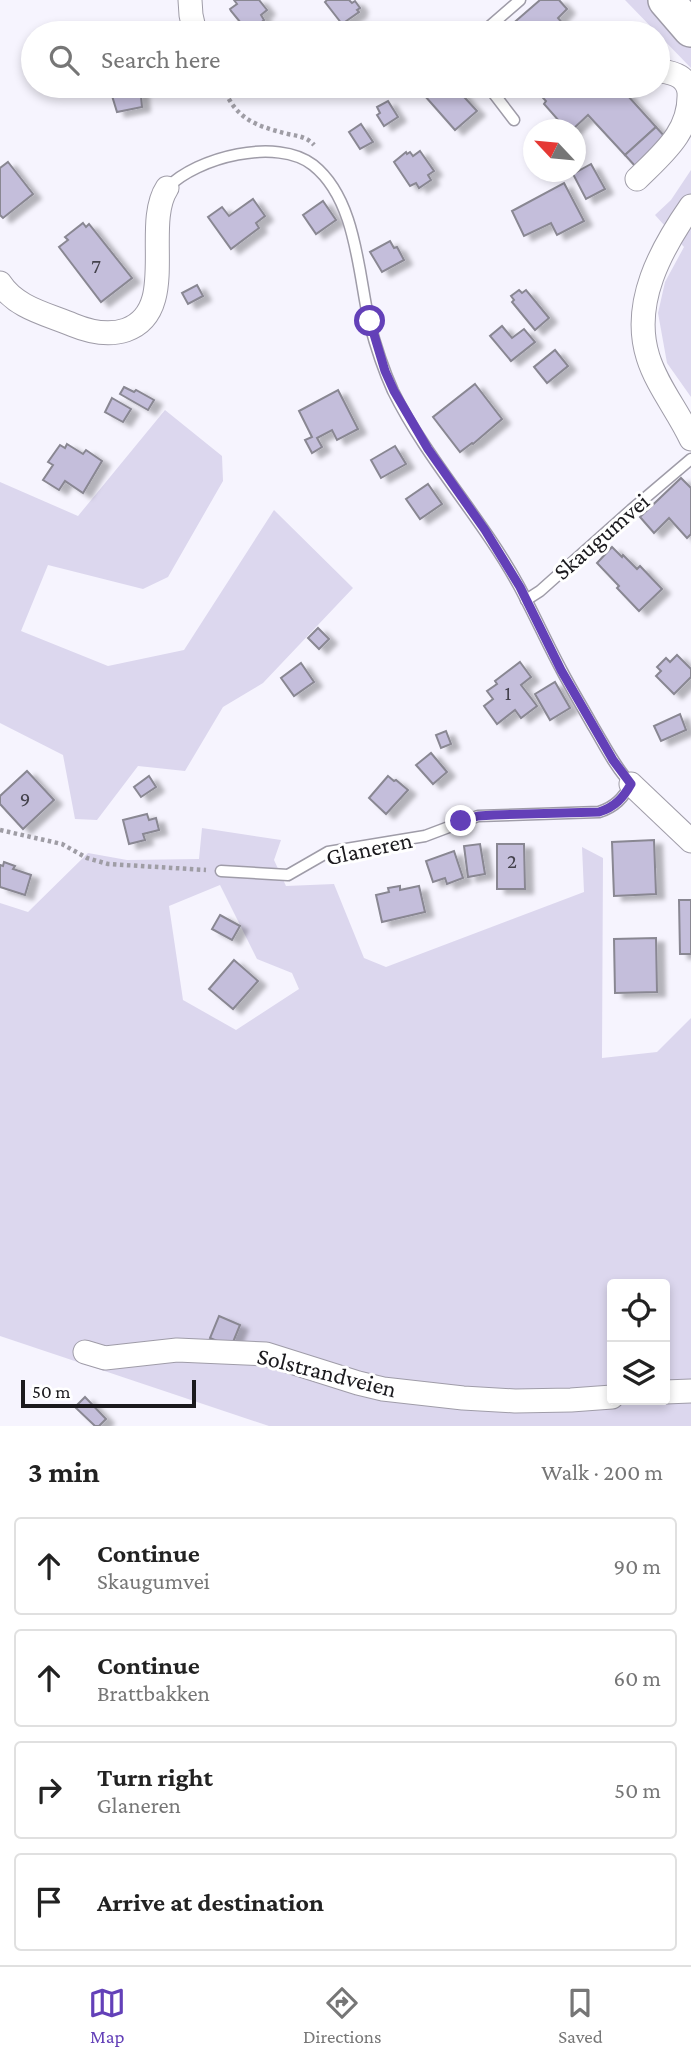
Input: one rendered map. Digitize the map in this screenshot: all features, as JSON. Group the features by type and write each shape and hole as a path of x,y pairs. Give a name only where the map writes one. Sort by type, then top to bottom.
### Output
{"main road":[{"path":"666,0 691,29"}],"street":[{"path":"190,0 192,21"},
{"path":"636,179 674,142 684,129 689,115 688,84 682,77 670,74"},
{"path":"0,283 15,300 30,308 91,331 114,332 136,325 145,317 158,277 157,213 167,188"},
{"path":"691,206 664,249 649,282 643,319 648,358 691,439"},
{"path":"631,784 691,841"},
{"name":"Solstrandveien","path":"85,1352 114,1358 177,1350 266,1354 383,1389 515,1401 607,1397"},
{"path":"670,1392 691,1391"}],"lane":[{"path":"496,21 520,0"},
{"path":"497,98 514,120"},
{"name":"Skaugumvei","path":"167,188 176,179 199,166 267,151 300,157 327,178 344,206 374,340 394,391 428,449 485,530 526,600 540,591 691,459"},
{"path":"526,600 561,670 613,760 631,784"},
{"name":"Glaneren","path":"221,871 288,875 328,852 425,836 478,816 599,812 610,809 624,797 631,784"}],"path":[{"path":"229,98 236,111 247,120 311,141 327,178"},
{"path":"0,830 62,844 87,858 108,864 221,871"}],"shaded area":[{"path":"625,0 691,0 691,68 670,46 670,21 645,21"},
{"path":"691,170 691,397 667,363 658,313 665,282 684,247 655,215 671,200"},
{"path":"165,410 222,456 223,481 168,577 143,589 48,565 21,631 108,666 184,650 274,510 353,588 263,683 223,707 185,771 138,766 97,820 75,819 63,755 0,723 0,482 78,516"},
{"path":"202,828 281,840 274,860 286,886 334,884 364,958 386,967 584,892 582,847 603,858 602,1058 657,1052 691,1018 691,1426 269,1426 0,1336 0,903 28,912 88,853 127,860 199,859","holes":["220,885 257,959 292,973 299,989 236,1030 183,1000 169,906"]}],"building":[{"path":"234,0 259,0 267,10 261,15 264,20 239,21 230,9 237,4"},
{"path":"540,0 559,0 567,9 558,18 561,21 516,21"},
{"path":"355,1 360,8 357,10 359,12 346,21 340,21 325,2"},
{"path":"113,98 141,98 142,107 117,112"},
{"path":"427,98 465,98 477,111 455,130"},
{"path":"543,98 630,98 656,127 625,155 588,115 584,119 557,119 544,104 546,101"},
{"path":"388,101 398,117 384,126 377,115 380,113 377,107"},
{"path":"361,124 373,142 360,149 349,132"},
{"path":"656,127 666,138 636,167 625,155"},
{"path":"420,151 434,171 428,175 431,180 419,188 416,183 410,186 394,162 406,152 413,156"},
{"path":"8,162 33,194 3,218 0,215 0,168"},
{"path":"591,164 605,189 586,199 577,182 586,182 586,167"},
{"path":"564,183 584,221 557,235 551,223 524,236 512,211"},
{"path":"253,199 265,216 256,223 259,228 231,249 208,217 222,207 229,216"},
{"path":"323,201 336,220 316,234 303,215"},
{"path":"83,223 86,227 89,224 132,278 101,302 59,247 68,240 65,237"},
{"path":"390,241 404,260 382,272 370,252"},
{"path":"197,285 203,296 188,304 182,293"},
{"path":"519,290 522,293 526,290 549,318 535,330 512,302 514,300 511,296"},
{"path":"502,326 512,338 524,329 535,342 511,361 490,336"},
{"path":"555,350 568,366 547,383 534,367"},
{"path":"475,384 502,419 460,452 433,417"},
{"path":"124,387 154,400 148,410 120,394"},
{"path":"338,390 358,429 337,440 332,430 317,438 322,447 312,453 305,440 312,437 299,411"},
{"path":"112,398 131,409 123,422 105,412"},
{"path":"67,444 83,454 86,450 102,461 83,493 65,481 59,490 43,480 53,465 48,462 60,445 65,448"},
{"path":"395,446 406,464 381,478 371,460"},
{"path":"681,478 691,488 691,534 687,538 669,518 654,533 640,517"},
{"path":"428,484 442,504 420,519 406,499"},
{"path":"612,547 637,569 640,566 662,589 639,611 597,563"},
{"path":"318,628 329,639 319,649 308,638"},
{"path":"677,655 691,669 691,677 674,694 656,676 661,671 657,667 666,658 670,662"},
{"path":"520,662 531,677 521,685 537,706 521,718 515,710 497,724 484,706 493,699 487,691 497,684 495,681"},
{"path":"301,663 314,682 294,696 281,678"},
{"path":"555,682 570,708 550,720 535,694"},
{"path":"680,714 686,730 661,741 654,726"},
{"path":"446,731 451,744 441,748 436,735"},
{"path":"431,753 447,772 433,784 416,765"},
{"path":"27,771 54,800 23,829 0,804 0,796"},
{"path":"149,776 156,787 141,797 134,787"},
{"path":"388,776 408,790 386,814 369,798"},
{"path":"147,814 149,820 156,818 159,830 143,834 145,840 129,844 123,820"},
{"path":"654,840 656,894 614,896 612,842"},
{"path":"480,844 485,874 468,877 464,846"},
{"path":"497,844 524,844 525,889 497,889"},
{"path":"454,851 463,878 447,884 445,878 433,882 426,861"},
{"path":"4,862 15,866 13,869 31,875 25,895 0,887 0,865 3,866"},
{"path":"400,886 400,890 419,886 425,912 382,922 376,895 389,892 388,888"},
{"path":"679,900 691,900 691,954 680,954"},
{"path":"220,915 240,926 232,940 212,929"},
{"path":"656,938 657,992 615,993 614,939"},
{"path":"234,960 258,981 233,1009 209,989"},
{"path":"219,1316 240,1325 231,1347 210,1338"},
{"path":"85,1397 106,1419 99,1426 95,1426 75,1407"}],"route":[{"path":"370,321 385,371 411,422 485,530 520,587 561,670 613,760 631,784 624,797 610,809 599,812 478,816 461,821"}]}
